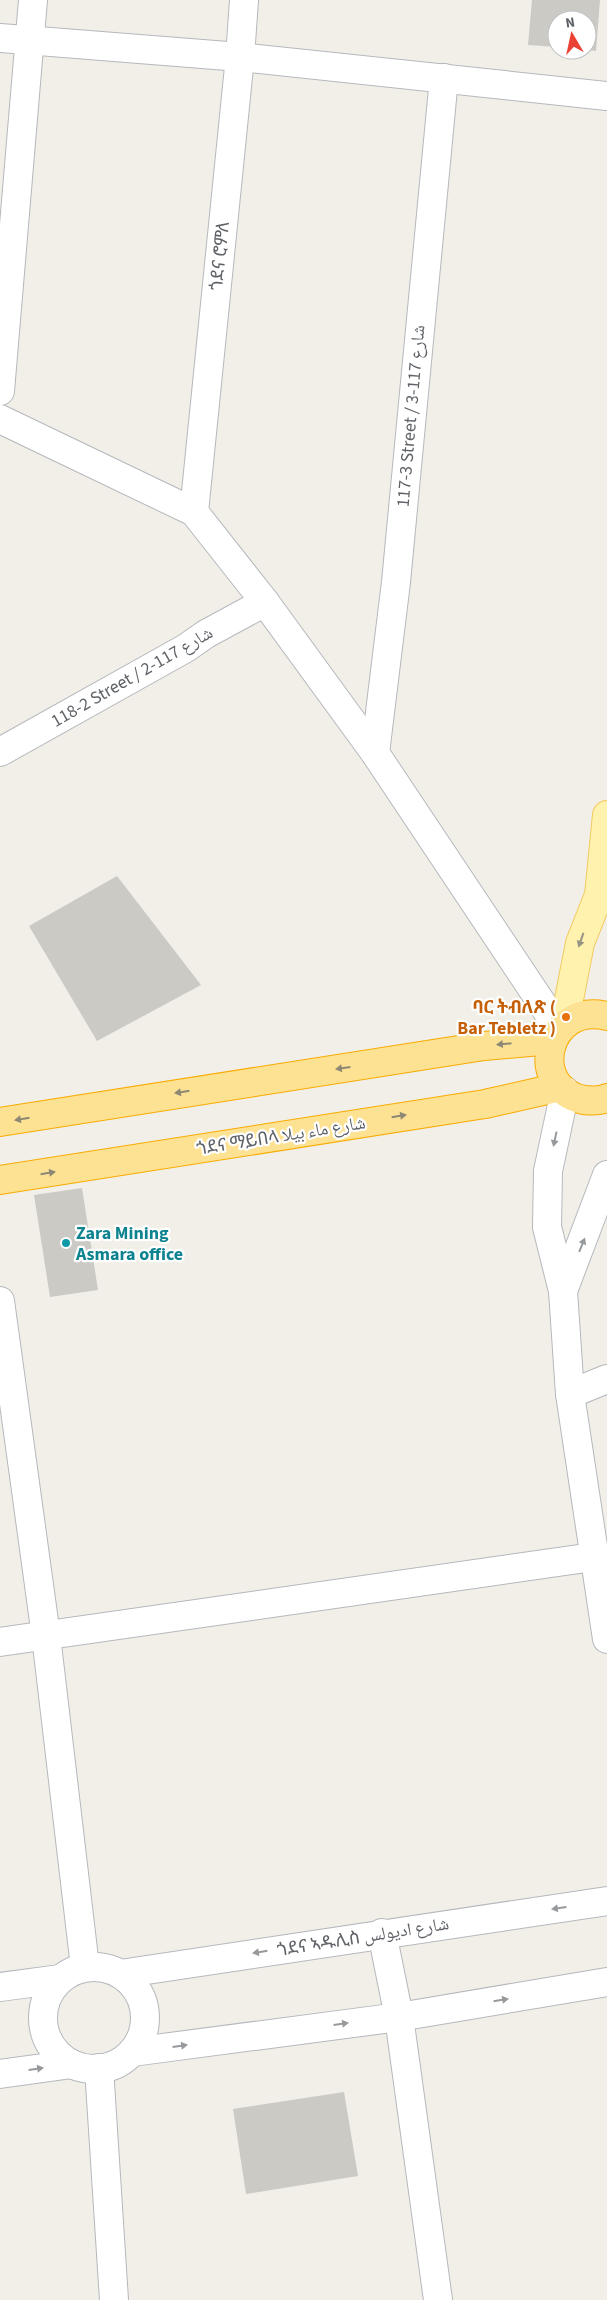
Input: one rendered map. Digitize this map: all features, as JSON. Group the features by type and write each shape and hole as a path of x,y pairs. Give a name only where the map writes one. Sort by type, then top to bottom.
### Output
{"highway":[{"path":"0,1122 484,1046 558,1031 578,1016 596,1014 607,1016"},
{"path":"558,1031 549,1052 549,1065 563,1089 577,1098 590,1101 607,1098"},
{"name":"ጎደና ማይበላ شارع ماء بيلا","path":"0,1180 485,1104 563,1089"}],"main road":[{"path":"607,815 600,895 607,929"},
{"path":"558,1031 580,943 600,895"}],"street":[{"path":"0,391 32,0"},
{"name":"ጎደና ሮምለ","path":"194,512 240,57 244,0"},
{"path":"0,38 240,57 607,96"},
{"name":"117-3 Street / شارع 117-3","path":"375,753 396,582 444,78"},
{"path":"0,419 194,512 266,602 375,753 558,1031"},
{"name":"118-2 Street / شارع 117-2","path":"0,752 186,648 206,634 266,602"},
{"path":"563,1089 548,1171 547,1227 563,1290 570,1394 593,1557 607,1639"},
{"path":"563,1290 587,1234 607,1175"},
{"path":"0,1301 46,1636 85,1967"},
{"path":"570,1394 607,1379"},
{"path":"0,1642 593,1557"},
{"name":"ጎደና ኣዱሊስ شارع اديولس","path":"120,1974 382,1933 607,1901"},
{"path":"382,1933 399,2017 438,2300"},
{"path":"97,1966 120,1974 132,1983 140,1996 145,2010 142,2032 132,2052 122,2060 99,2068 85,2068 72,2064 58,2055 48,2041 43,2025 43,2008 49,1992 60,1979 85,1967 97,1966"},
{"path":"0,1987 60,1979"},
{"path":"132,2052 399,2017 607,1982"},
{"path":"0,2074 72,2064"},
{"path":"99,2068 114,2300"}],"building":[{"path":"532,0 600,0 597,38 597,10 547,10 547,46 528,45"},
{"path":"117,876 201,985 97,1041 29,926"},
{"name":"Zara Mining Asmara office","path":"82,1188 98,1290 50,1297 34,1195"},
{"path":"344,2092 358,2176 246,2194 233,2109"}],"place":[{"name":"ባር ትብለጽ ( Bar Tebletz )","path":"566,1017"},
{"name":"Zara Mining Asmara office","path":"66,1243"}]}
